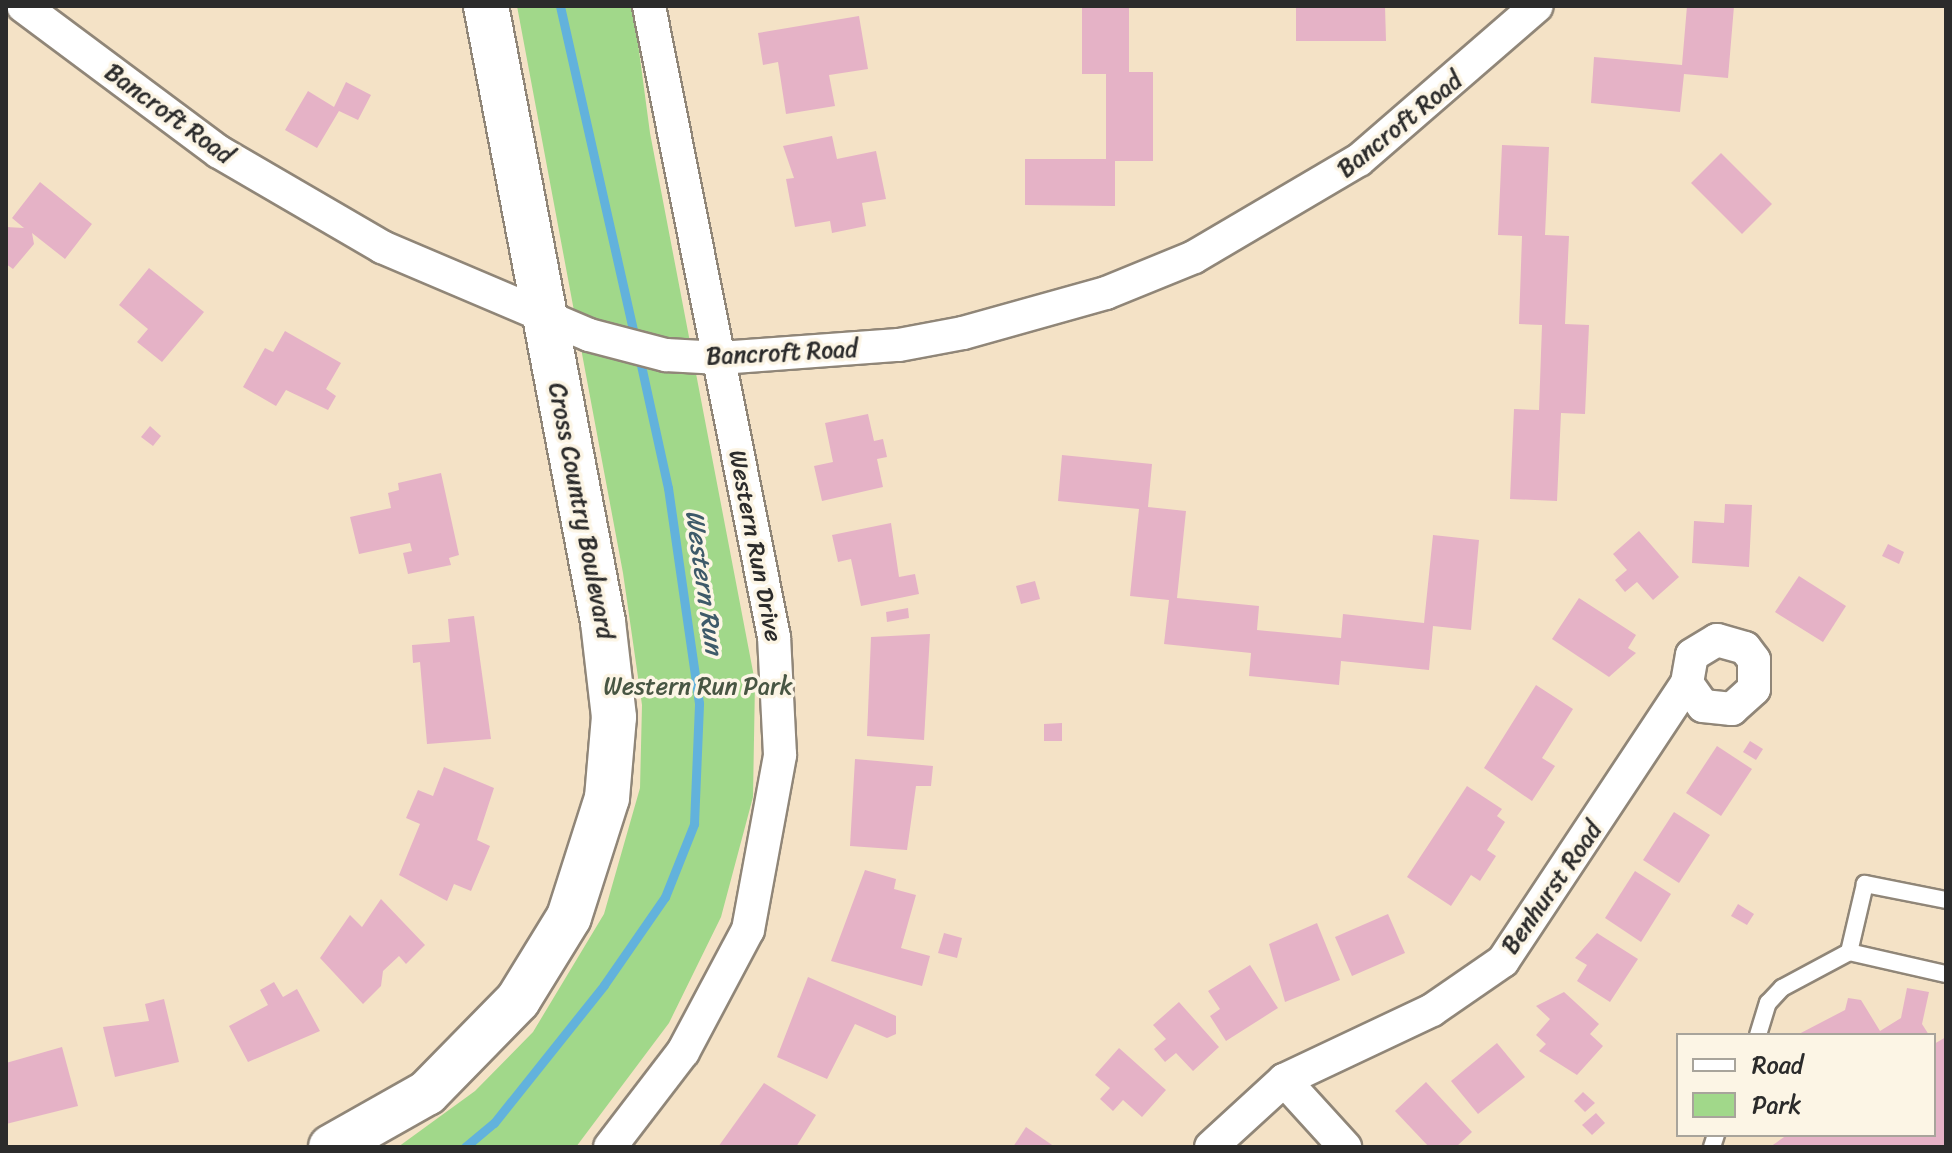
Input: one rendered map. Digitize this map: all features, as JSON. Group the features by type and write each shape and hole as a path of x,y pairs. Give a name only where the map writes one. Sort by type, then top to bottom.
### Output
{"main road":[{"name":"Cross Country Boulevard","path":"331,1147 427,1093 491,1034 546,958 598,838 612,762 611,674 486,6"}],"street":[{"name":"Bancroft Road","path":"23,6 143,99 294,200 589,335 666,355 720,358 885,347 963,333 1106,293 1194,257 1313,193 1359,160 1537,6"},
{"name":"Western Run Drive","path":"610,1147 683,1052 748,930 774,815 780,755 774,637 649,6"},
{"name":"Benhurst Road","path":"1211,1147 1284,1080 1432,1010 1503,961 1687,683"},
{"path":"1284,1080 1345,1147"}],"lane":[{"path":"1849,952 1865,884 1946,900"},
{"path":"1759,1033 1768,1003 1782,988 1849,952 1946,974"}],"green space":[{"name":"Western Run Park","path":"517,6 633,6 650,133 755,682 753,797 721,917 669,1023 576,1147 398,1147 475,1091 533,1032 604,914 640,788 642,705 623,573"}],"building":[{"path":"1082,6 1129,6 1129,72 1153,72 1153,161 1115,161 1115,206 1025,205 1025,159 1106,159 1106,74 1082,74"},
{"path":"1296,6 1385,6 1386,41 1296,41"},
{"path":"1687,6 1734,6 1728,78 1684,74 1680,112 1591,103 1594,57 1682,65"},
{"path":"859,16 868,69 829,75 835,106 786,114 778,62 763,65 758,33"},
{"path":"346,82 371,95 358,120 339,111 317,148 285,130 308,91 334,107"},
{"path":"832,136 837,159 876,151 886,199 862,203 866,226 832,233 830,221 795,227 786,179 794,178 783,146"},
{"path":"1502,145 1549,147 1545,235 1569,236 1565,324 1589,325 1585,414 1561,413 1557,501 1510,499 1514,409 1539,410 1542,325 1519,324 1522,236 1498,235"},
{"path":"1721,153 1772,204 1742,234 1691,183"},
{"path":"40,182 92,224 65,259 32,233 34,244 13,269 6,264 6,227 24,228 12,218"},
{"path":"149,268 204,312 162,362 137,342 148,329 119,305"},
{"path":"285,331 341,363 326,389 336,396 328,410 286,390 276,406 243,387 265,348 273,352"},
{"path":"868,414 874,441 883,439 887,457 877,459 883,487 822,501 814,466 833,462 825,423"},
{"path":"150,426 161,436 153,446 141,437"},
{"path":"1062,455 1152,464 1148,507 1186,511 1177,598 1259,606 1257,630 1341,638 1343,614 1424,623 1433,535 1479,540 1471,630 1433,626 1429,670 1341,661 1339,685 1249,676 1251,653 1164,644 1169,600 1130,596 1139,509 1058,501"},
{"path":"441,473 459,555 449,558 451,565 408,574 403,553 412,551 410,543 359,554 350,517 391,508 388,493 399,490 398,483"},
{"path":"1725,504 1752,505 1749,567 1692,563 1694,521 1724,523"},
{"path":"891,523 899,577 915,574 919,594 861,606 851,559 838,562 832,535"},
{"path":"1639,531 1679,577 1653,600 1637,582 1625,592 1615,580 1627,570 1613,554"},
{"path":"1888,544 1904,552 1899,564 1882,556"},
{"path":"1799,576 1846,606 1823,642 1775,612"},
{"path":"1035,581 1040,599 1021,604 1016,586"},
{"path":"1579,598 1636,635 1628,648 1636,653 1609,677 1552,639"},
{"path":"908,608 909,618 887,622 886,612"},
{"path":"474,616 491,739 427,744 420,662 413,663 412,645 450,642 448,619"},
{"path":"930,634 924,740 867,736 871,637"},
{"path":"1536,685 1573,709 1542,758 1555,766 1532,801 1484,768"},
{"path":"1062,723 1062,741 1044,741 1044,724"},
{"path":"1750,741 1763,749 1756,760 1743,752"},
{"path":"1717,746 1752,769 1721,816 1686,793"},
{"path":"855,759 933,766 931,786 916,786 907,850 850,846"},
{"path":"444,767 494,788 477,840 490,846 471,891 454,884 447,901 399,875 420,824 406,818 418,790 433,796"},
{"path":"1467,786 1502,809 1497,816 1505,822 1487,850 1496,856 1480,881 1471,875 1451,906 1407,877"},
{"path":"1674,812 1710,835 1679,883 1643,860"},
{"path":"865,870 896,879 894,889 916,895 901,948 930,956 922,986 831,961"},
{"path":"1635,871 1671,894 1641,942 1605,918"},
{"path":"381,899 425,945 406,964 399,956 383,971 381,986 363,1004 320,958 350,915 362,927"},
{"path":"1738,904 1754,914 1747,925 1731,916"},
{"path":"1388,914 1405,953 1352,976 1335,937"},
{"path":"1317,923 1340,980 1285,1002 1269,944"},
{"path":"944,933 962,938 957,958 938,953"},
{"path":"1597,933 1638,959 1610,1002 1577,981 1587,965 1575,958"},
{"path":"1250,965 1278,1008 1226,1041 1210,1016 1220,1009 1208,991"},
{"path":"808,977 896,1016 896,1034 887,1038 855,1024 827,1079 777,1057"},
{"path":"274,982 283,997 297,989 320,1031 248,1062 229,1026 268,1005 260,990"},
{"path":"1907,988 1929,992 1922,1024 1928,1033 1801,1033 1845,1010 1848,998 1861,1000 1880,1031 1901,1018"},
{"path":"1564,992 1599,1024 1590,1034 1603,1046 1577,1075 1539,1051 1546,1044 1536,1035 1550,1019 1536,1006"},
{"path":"164,999 179,1062 115,1077 103,1027 149,1021 145,1004"},
{"path":"1179,1002 1219,1047 1193,1071 1176,1053 1165,1062 1154,1049 1166,1039 1153,1025"},
{"path":"1946,1037 1946,1147 1770,1147 1784,1137 1936,1137 1936,1043"},
{"path":"1497,1043 1525,1077 1478,1114 1451,1081"},
{"path":"62,1047 78,1106 6,1124 6,1063"},
{"path":"1119,1048 1166,1090 1142,1117 1123,1100 1113,1111 1100,1099 1110,1088 1095,1075"},
{"path":"1426,1082 1472,1132 1456,1147 1429,1147 1395,1111"},
{"path":"764,1083 816,1115 796,1147 718,1147"},
{"path":"1583,1092 1595,1103 1585,1112 1574,1101"},
{"path":"1596,1113 1605,1123 1592,1135 1582,1125"},
{"path":"1026,1127 1055,1147 1013,1147"}],"waterway":[{"name":"Western Run","path":"560,6 636,342"},
{"name":"Western Run","path":"465,1147 494,1123 604,985 665,897 694,824 699,703 668,488 639,356"}]}
